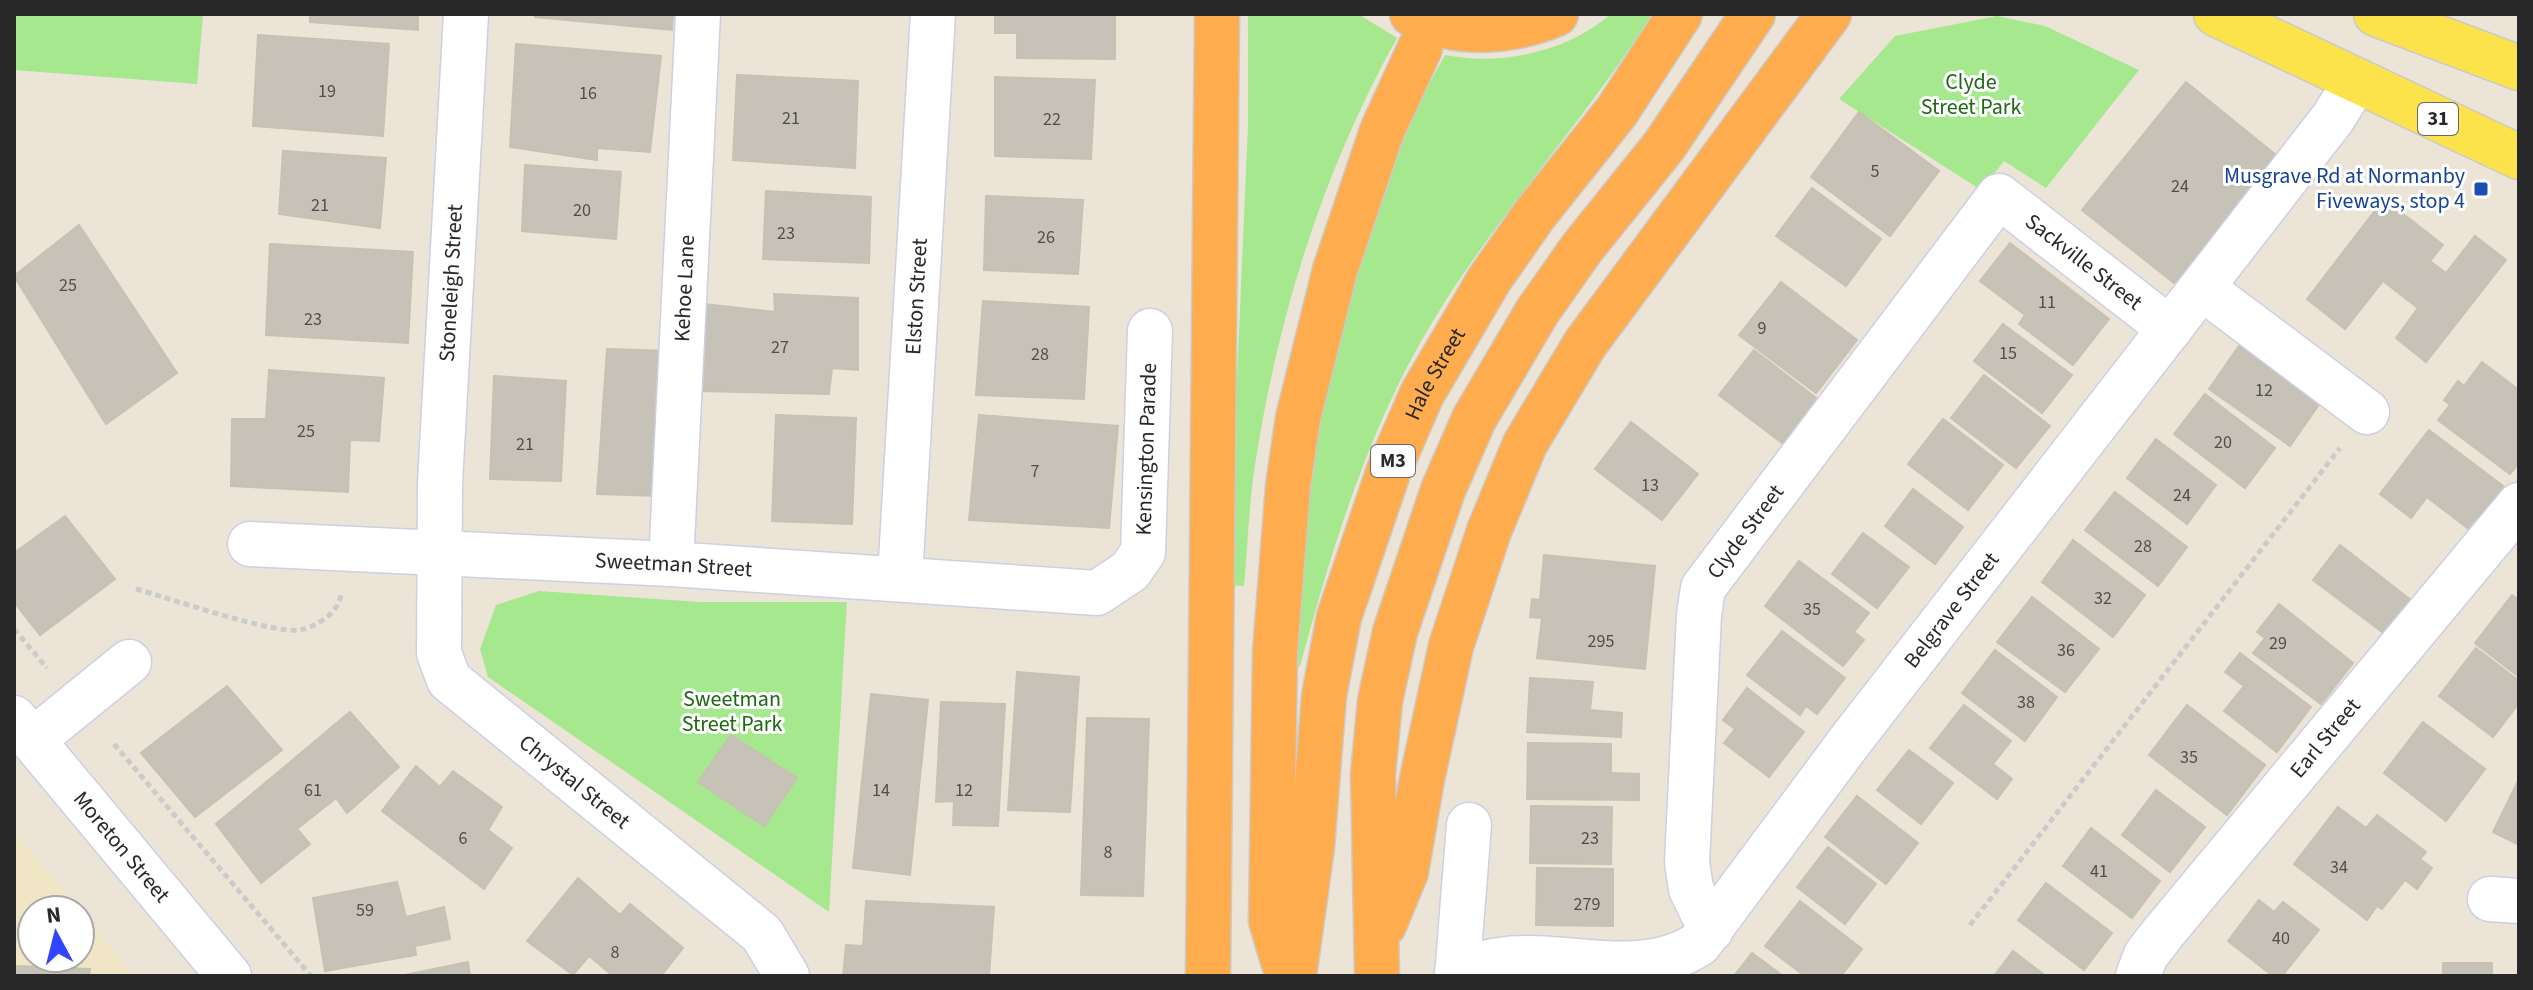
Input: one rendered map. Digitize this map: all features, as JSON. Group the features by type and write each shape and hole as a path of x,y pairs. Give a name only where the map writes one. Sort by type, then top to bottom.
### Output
{"highway":[{"path":"1208,976 1217,14"},
{"path":"1288,976 1271,921 1275,652 1288,486 1298,418 1335,270 1416,31 1455,28 1489,30 1522,26 1556,14"},
{"path":"1378,957 1406,872 1422,779 1451,646 1489,531 1525,444 1585,344 1829,14"},
{"name":"Hale Street","path":"1294,976 1312,847 1324,696 1339,617 1389,470 1422,394 1489,280 1535,214 1617,111 1679,17"},
{"name":"M3","path":"1378,957 1373,774 1380,701 1395,632 1443,490 1474,419 1537,312 1582,248 1664,146 1742,32"}],"main road":[{"name":"31","path":"2216,14 2519,157"},
{"path":"2376,14 2519,68"}],"street":[{"name":"Stoneleigh Street","path":"440,552 466,14"},
{"name":"Kehoe Lane","path":"671,564 698,14"},
{"name":"Elston Street","path":"900,578 933,14"},
{"name":"Belgrave Street","path":"1457,974 1510,959 1649,964 1683,955 1699,944 1850,741 2333,118 2356,81"},
{"name":"Sackville Street","path":"1999,196 2170,329"},
{"name":"Clyde Street","path":"1711,930 1691,889 1687,862 1699,615 1703,588 1999,196"},
{"path":"2202,288 2367,412"},
{"name":"Kensington Parade","path":"1097,593 1130,571 1143,552 1150,331"},
{"name":"Earl Street","path":"2138,976 2146,955 2163,933 2519,505"},
{"name":"Sweetman Street","path":"250,544 671,564 1097,593"},
{"name":"Chrystal Street","path":"440,552 439,653 449,680 762,934 787,976"},
{"path":"23,729 129,662"},
{"name":"Moreton Street","path":"23,729 229,976"},
{"path":"1457,974 1469,825"}],"path":[{"path":"1970,925 2367,412"},
{"path":"136,589 273,628 298,630 318,624 337,607 344,549"},
{"path":"14,629 48,669"},
{"path":"114,744 311,976"}],"shaded area":[{"path":"14,831 67,894 16,894 16,974 96,974 96,929 135,976 14,976"}],"green space":[{"path":"14,14 203,14 197,84 14,70"},
{"path":"1248,14 1358,14 1397,38 1347,138 1326,190 1291,296 1256,459 1244,586 1228,585 1248,125"},
{"path":"1611,14 1652,14 1599,92 1458,281 1410,361 1354,489 1300,666 1292,667 1305,469 1373,209 1421,99 1445,55 1489,59 1533,53 1575,38"},
{"name":"Clyde Street Park","path":"1997,16 2045,26 2139,70 2046,188 2004,161 1981,190 1839,99 1895,36"},
{"name":"Sweetman Street Park","path":"539,591 700,602 847,602 829,912 488,677 480,649 496,605"}],"building":[{"path":"310,14 418,14 418,30 310,22"},
{"path":"535,14 673,14 672,30 535,17"},
{"path":"995,14 1115,14 1115,59 1017,58 1017,33 995,33"},
{"path":"258,35 389,44 383,136 253,126"},
{"path":"516,44 661,56 650,152 597,148 597,160 510,147"},
{"path":"737,75 858,81 855,168 733,160"},
{"path":"995,77 1095,80 1091,159 995,156"},
{"path":"2186,82 2277,156 2174,283 2082,210"},
{"path":"1859,112 1939,171 1890,236 1811,177"},
{"path":"283,151 386,158 380,228 279,214"},
{"path":"525,165 621,172 616,239 522,231"},
{"path":"1812,188 1881,239 1846,286 1776,236"},
{"path":"766,191 871,197 869,263 763,259"},
{"path":"986,196 1083,200 1078,274 984,270"},
{"path":"2384,199 2443,245 2430,261 2446,273 2475,236 2506,260 2426,362 2396,338 2418,308 2383,281 2345,329 2307,299"},
{"path":"79,225 177,373 106,424 14,276"},
{"path":"2010,243 2109,319 2073,365 2019,324 2025,315 1980,281"},
{"path":"270,244 413,252 408,343 266,335"},
{"path":"1781,282 1857,340 1816,393 1739,335"},
{"path":"774,294 858,298 858,370 832,368 829,394 700,391 705,304 775,312"},
{"path":"983,301 1089,307 1084,399 976,395"},
{"path":"2003,324 2072,375 2042,413 1974,361"},
{"path":"2239,346 2320,403 2290,446 2209,389"},
{"path":"607,349 669,351 661,496 597,494"},
{"path":"1754,350 1816,398 1782,443 1719,395"},
{"path":"2482,362 2519,390 2519,463 2510,474 2438,420 2450,405 2444,400 2458,381 2464,386"},
{"path":"269,370 384,378 379,441 350,440 348,492 231,486 232,419 266,419"},
{"path":"1984,375 2050,426 2016,468 1951,418"},
{"path":"494,376 566,381 561,481 490,479"},
{"path":"2205,394 2275,448 2245,488 2174,434"},
{"path":"776,415 856,418 852,524 772,521"},
{"path":"979,415 1118,426 1109,528 969,520"},
{"path":"1943,419 2003,465 1968,510 1908,464"},
{"path":"1631,422 1698,474 1662,520 1595,469"},
{"path":"2429,430 2503,486 2470,530 2427,497 2411,518 2380,494"},
{"path":"2156,439 2216,485 2187,524 2127,478"},
{"path":"1913,489 1963,527 1935,564 1885,526"},
{"path":"2115,492 2187,547 2158,586 2085,530"},
{"path":"65,516 115,579 40,635 14,602 14,553"},
{"path":"1863,533 1909,567 1877,608 1832,574"},
{"path":"2073,540 2145,595 2113,637 2042,582"},
{"path":"2340,545 2412,601 2385,634 2313,580"},
{"path":"1544,555 1655,566 1645,669 1537,658 1542,618 1530,617 1532,599 1540,600"},
{"path":"1799,561 1869,613 1854,632 1864,640 1843,666 1765,606"},
{"path":"2512,595 2519,600 2519,677 2475,643"},
{"path":"2032,597 2099,649 2065,692 1997,642"},
{"path":"2279,604 2353,663 2321,704 2253,653 2265,638 2257,632"},
{"path":"1782,631 1845,678 1817,714 1806,706 1800,715 1747,675"},
{"path":"2476,648 2519,681 2519,703 2493,737 2439,696"},
{"path":"1995,650 2057,697 2025,741 1962,693"},
{"path":"2240,653 2311,707 2277,752 2224,711 2244,686 2225,672"},
{"path":"1017,672 1079,677 1070,812 1008,810"},
{"path":"1530,678 1593,682 1590,710 1622,713 1621,737 1527,732"},
{"path":"227,686 282,750 195,817 141,753"},
{"path":"1747,688 1804,732 1769,777 1724,743 1735,729 1723,720"},
{"path":"871,694 928,700 910,875 853,868"},
{"path":"941,702 1005,704 998,826 953,825 954,801 936,802"},
{"path":"1964,705 2011,741 1993,764 2012,779 1997,799 1930,748"},
{"path":"2187,705 2265,765 2227,815 2149,755"},
{"path":"350,712 399,767 347,813 336,798 297,829 310,844 261,883 216,824"},
{"path":"1087,718 1149,719 1143,896 1081,895"},
{"path":"2423,722 2485,769 2446,821 2384,773"},
{"path":"731,735 797,778 764,826 698,782"},
{"path":"1528,743 1611,744 1611,773 1639,774 1639,800 1527,799"},
{"path":"1909,750 1953,783 1921,824 1877,790"},
{"path":"416,766 440,787 453,771 502,807 488,830 512,848 484,889 382,811"},
{"path":"2519,779 2519,845 2493,832"},
{"path":"2156,790 2205,827 2170,872 2122,835"},
{"path":"1857,796 1918,843 1886,884 1825,837"},
{"path":"1531,806 1612,807 1611,864 1530,863"},
{"path":"2338,807 2366,828 2377,815 2426,852 2420,859 2432,868 2417,889 2405,880 2382,909 2377,906 2367,920 2294,864"},
{"path":"2091,828 2160,881 2132,918 2063,866"},
{"path":"1828,847 1876,884 1845,924 1797,887"},
{"path":"1537,868 1613,869 1613,926 1536,925"},
{"path":"578,878 620,915 630,904 683,948 661,976 613,976 589,956 573,975 527,941"},
{"path":"397,882 406,917 444,907 450,939 415,946 416,955 325,971 313,898"},
{"path":"2046,883 2112,933 2084,970 2018,920"},
{"path":"2259,900 2274,912 2283,902 2319,930 2282,976 2273,976 2228,941"},
{"path":"866,901 994,907 989,976 843,976 846,945 863,946"},
{"path":"1800,901 1862,949 1841,976 1805,976 1765,946"},
{"path":"2013,951 2046,976 1994,976"},
{"path":"1752,953 1783,976 1734,976"},
{"path":"468,962 470,976 400,976"},
{"path":"2443,963 2492,963 2492,976 2443,976"},
{"path":"14,966 16,974 89,974 89,976 14,976"}],"place":[{"name":"Musgrave Rd at Normanby Fiveways, stop 4","path":"2481,189"}]}
